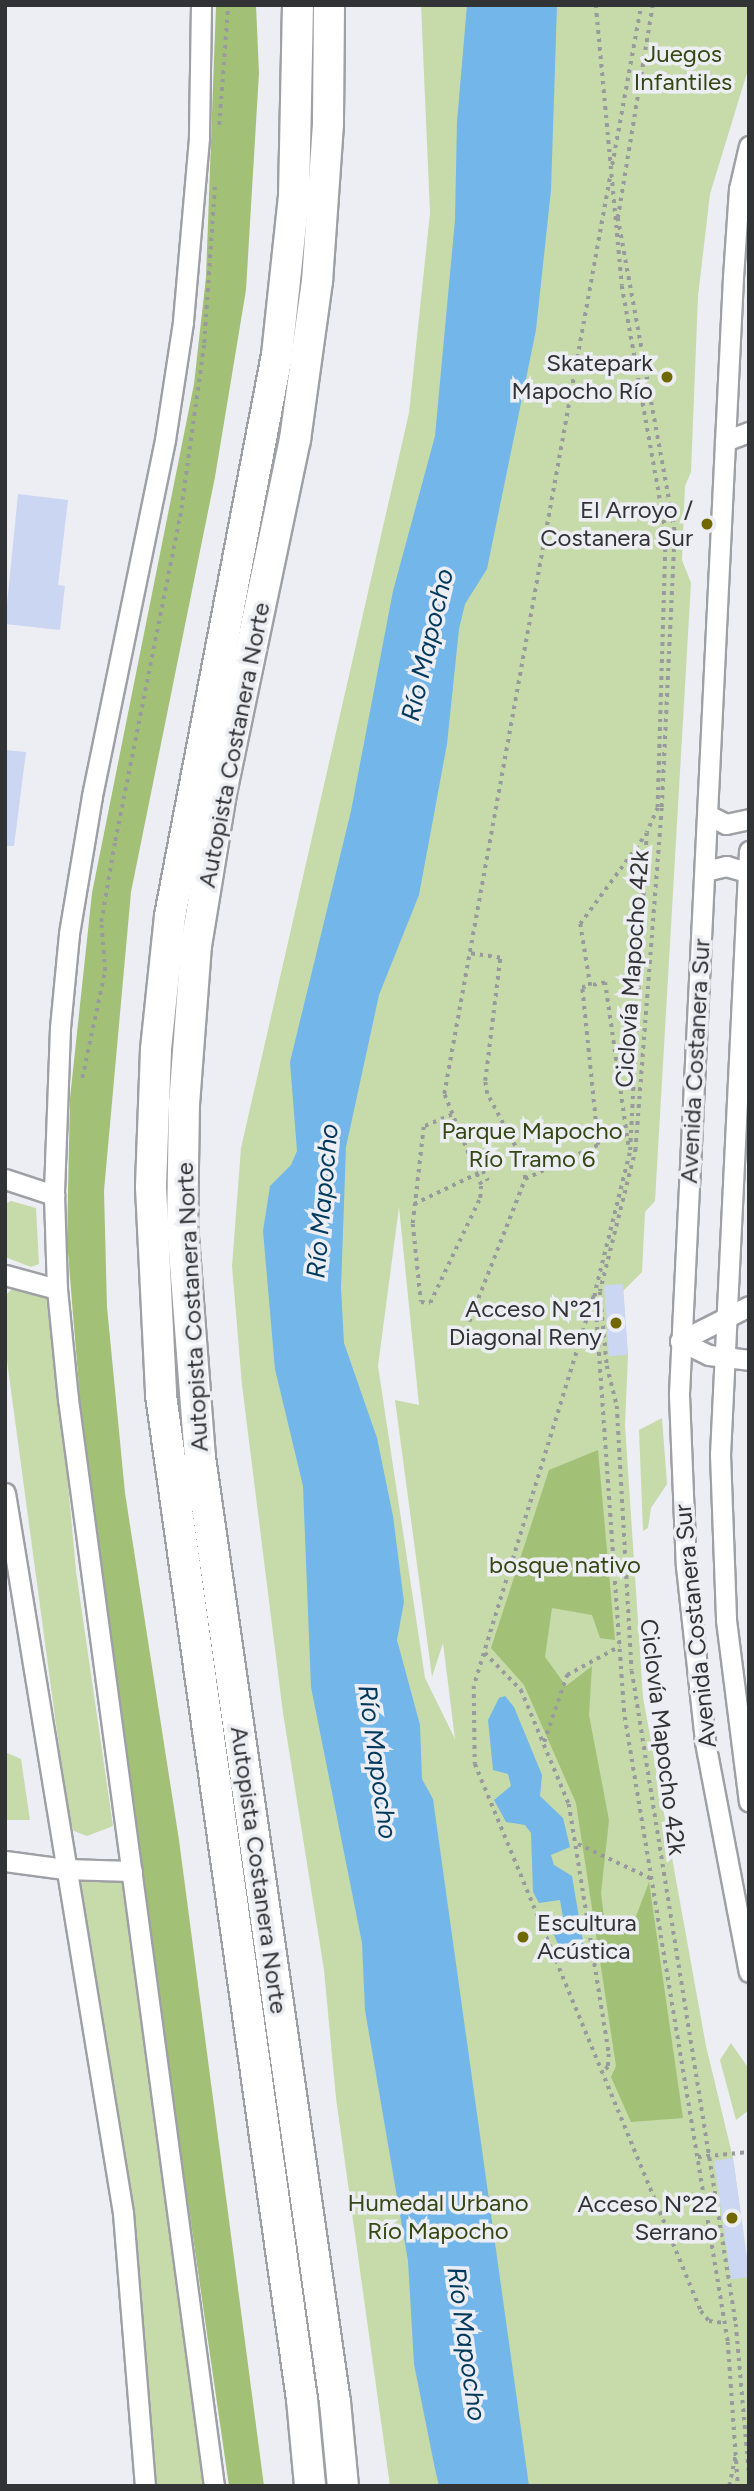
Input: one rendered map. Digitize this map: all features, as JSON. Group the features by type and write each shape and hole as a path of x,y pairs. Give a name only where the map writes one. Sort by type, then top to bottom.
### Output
{"highway":[{"name":"Autopista Costanera Norte","path":"298,5 294,196 277,355 174,889 156,1050 151,1187 165,1422 300,2386 310,2486"},
{"name":"Autopista Costanera Norte","path":"329,5 328,124 317,281 295,439 221,793 197,945 182,1197 200,1457 335,2402 343,2486"}],"street":[{"path":"201,5 199,138 183,322 165,440 90,807 69,934 60,1028 54,1195 57,1289 214,2486"},
{"name":"Avenida Costanera Sur","path":"749,146 737,214 680,1341 682,1499 693,1645 705,1742 749,1972"},
{"path":"725,441 749,432"},
{"path":"708,815 726,824 749,819"},
{"name":"Avenida Costanera Sur","path":"749,851 722,1357 720,1510 726,1620 749,1802"},
{"path":"705,871 726,866 747,872"},
{"path":"5,1179 54,1195"},
{"path":"5,1275 57,1289"},
{"path":"680,1341 749,1306"},
{"path":"680,1341 722,1357 749,1360"},
{"path":"5,1493 64,1869 105,2088 123,2213 145,2486"},
{"path":"5,1861 64,1869 132,1871"}],"path":[{"path":"219,127 228,5"},
{"path":"590,986 580,924 647,833 658,808 666,532 622,286 596,5"},
{"path":"452,1115 424,1127 414,1204 421,1302 430,1303 480,1198 476,1175 444,1094 641,5"},
{"name":"Ciclovía Mapocho 42k","path":"653,5 618,218 675,532 662,808 636,1149 600,1292 607,1366 617,1406 632,1671 736,2324 749,2474"},
{"path":"82,1077 105,971 101,922 115,841 180,517 204,343 216,167"},
{"path":"647,833 629,1153 595,1293 472,1702 475,1764 701,2311 709,2321 725,2323"},
{"path":"469,1322 525,1179 523,1161 486,1094 485,1081 500,958 470,954"},
{"path":"525,1179 598,1145 582,987 605,983 629,1153"},
{"path":"414,1204 484,1171 488,1181"},
{"path":"595,1293 625,1717 725,2323 738,2486"},
{"path":"543,1744 567,1675 620,1646"},
{"path":"485,1653 521,1690 569,1804 578,1844 609,2054 608,2067 602,2074"},
{"path":"578,1844 654,1880"},
{"path":"698,2157 749,2152"},
{"path":"729,2486 736,2452"}],"green space":[{"path":"216,5 256,5 259,73 246,290 215,477 131,892 104,1191 107,1307 125,1493 179,1840 264,2486 229,2486 137,1849 82,1424 67,1241 70,1098 92,893 194,384 206,277"},
{"path":"421,5 749,5 747,73 710,194 698,296 691,472 685,486 682,560 691,583 655,1201 645,1212 642,1272 623,1291 628,1355 625,1425 643,1697 706,2046 733,2158 749,2275 749,2486 390,2486 336,2098 324,1970 283,1713 242,1385 232,1266 241,1148 409,413 430,213","holes":["399,1207 419,1405 395,1400 432,1677 443,1643 455,1739 425,1678 378,1366"]},
{"path":"11,1201 36,1208 39,1264 31,1267 5,1257 5,1204"},
{"path":"13,1288 51,1299 76,1571 113,1826 87,1836 74,1831 69,1821 5,1346 5,1296"},
{"path":"662,1418 667,1484 651,1508 648,1528 643,1531 639,1430"},
{"name":"bosque nativo","path":"598,1450 615,1640 600,1638 592,1615 552,1608 545,1657 566,1686 592,1666 589,1715 609,1820 601,1893 605,1926 632,1927 649,1882 683,2118 631,2122 611,2077 616,2066 576,1803 524,1685 491,1648 549,1470"},
{"path":"5,1752 21,1759 30,1820 5,1820"},
{"path":"86,1878 115,1878 123,1884 204,2486 151,2486 141,2289 116,2097 75,1898 77,1886"},
{"path":"731,2043 749,2069 749,2110 736,2120 720,2060"}],"water":[{"name":"Río Mapocho","path":"467,5 557,5 551,190 536,330 487,569 465,604 459,629 447,744 419,895 379,995 346,1147 341,1288 344,1343 377,1438 393,1516 404,1602 397,1640 420,1725 422,1779 433,1799 529,2486 439,2486 435,2469 414,2364 408,2261 365,2010 362,1943 311,1687 303,1486 275,1369 263,1231 270,1186 291,1165 297,1151 290,1062 351,811 393,591 435,436 455,220 457,122"},
{"path":"505,1696 514,1707 542,1775 540,1796 563,1818 570,1847 551,1855 554,1865 572,1876 584,1947 563,1956 552,1930 563,1917 560,1900 539,1903 533,1892 531,1833 525,1825 506,1822 494,1800 511,1786 508,1774 493,1770 488,1720 499,1698"}],"building":[{"path":"18,494 68,500 58,585 65,586 60,630 5,624"},
{"path":"5,750 26,752 14,846 5,846"},
{"name":"Acceso N°21 Diagonal Reny","path":"623,1284 628,1355 609,1356 604,1285"},
{"name":"Acceso N°22 Serrano","path":"733,2158 749,2277 731,2279 714,2161"}],"place":[{"name":"Skatepark Mapocho Río","path":"667,377"},
{"name":"El Arroyo / Costanera Sur","path":"707,524"},
{"name":"Acceso N°21 Diagonal Reny","path":"616,1323"},
{"name":"Escultura Acústica","path":"523,1937"},
{"name":"Acceso N°22 Serrano","path":"732,2218"}],"park label":[{"name":"Juegos Infantiles","path":"683,68"},
{"name":"Parque Mapocho Río Tramo 6","path":"532,1145"},
{"name":"Humedal Urbano Río Mapocho","path":"438,2217"}]}
